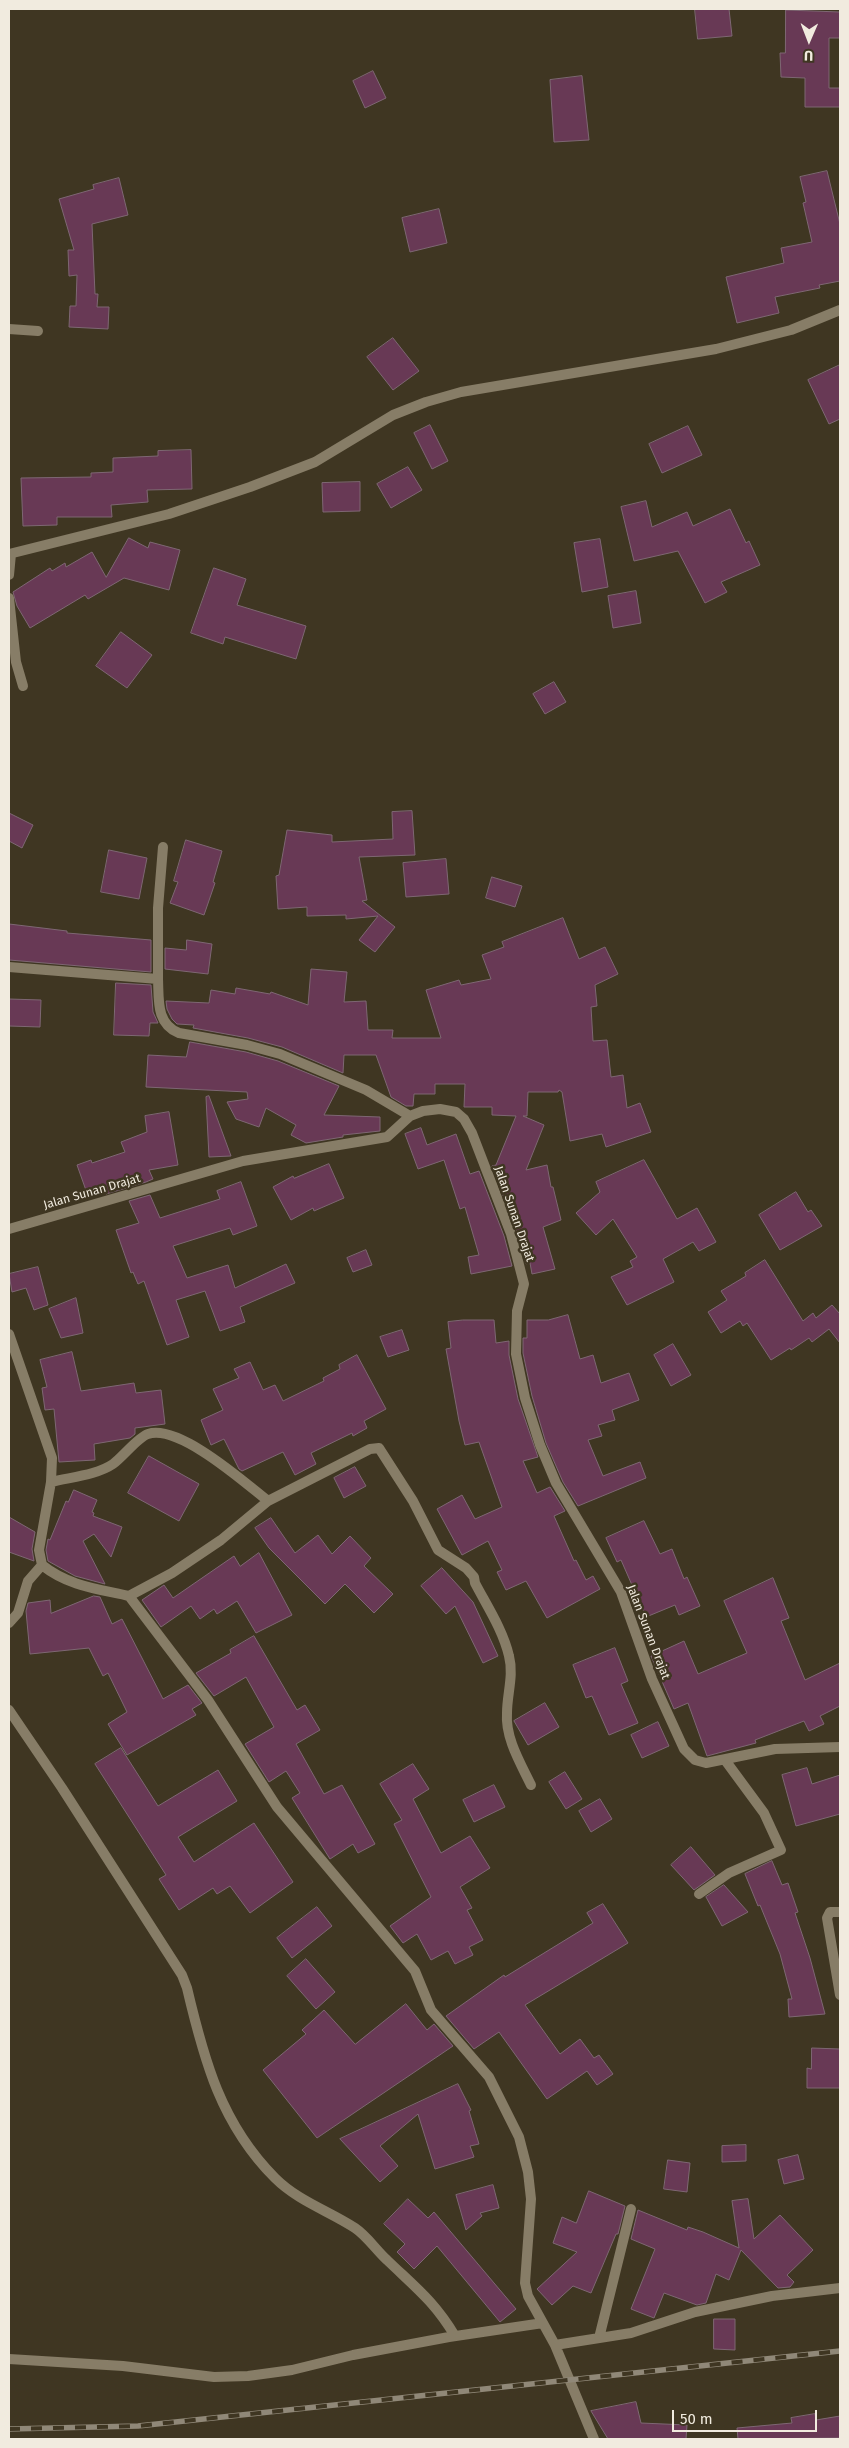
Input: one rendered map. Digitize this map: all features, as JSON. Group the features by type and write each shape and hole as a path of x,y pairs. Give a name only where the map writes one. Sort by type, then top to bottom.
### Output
{"street":[{"path":"9,575 10,554 170,514 250,487 315,462 393,415 426,402 461,392 716,349 791,330 840,310"},
{"path":"9,329 38,331"},
{"path":"9,598 16,662 23,686"},
{"path":"163,847 158,908 158,979 161,1018 169,1029 179,1033 247,1045 280,1054 366,1090 410,1116"},
{"path":"9,967 158,979"},
{"name":"Jalan Sunan Drajat","path":"9,1229 243,1161 387,1137 410,1116 423,1111 440,1109 456,1112 464,1119 472,1133 511,1234 524,1284 517,1311 516,1354 525,1398 540,1445 556,1483 621,1592 652,1679 684,1749 695,1760 706,1763 775,1750 840,1747"},
{"path":"9,1334 52,1458 52,1482 39,1550 42,1565 56,1576 73,1584 129,1596 172,1574 213,1546 268,1501 370,1449 378,1448 381,1450 413,1501 438,1550 458,1562 474,1577 475,1583 500,1630 509,1655 511,1669 507,1725 531,1785"},
{"path":"52,1482 104,1470 114,1464 146,1434 155,1433 167,1435 199,1449 268,1501"},
{"path":"9,1623 18,1613 28,1581 42,1565"},
{"path":"129,1596 208,1700 277,1807 415,1972 431,2010 489,2077 519,2137 528,2172 531,2199 525,2282 528,2296 556,2345 594,2439"},
{"path":"9,1710 62,1788 182,1975 210,2074 221,2102 240,2134 276,2179 313,2206 356,2229 388,2261 413,2282 441,2313 454,2336"},
{"path":"699,1894 729,1873 781,1850 764,1813 725,1760"},
{"path":"840,1912 830,1912 826,1918 840,1995"},
{"path":"599,2338 631,2209"},
{"path":"556,2345 631,2333 695,2312 772,2296 840,2288"},
{"path":"9,2358 123,2366 214,2376 248,2376 292,2370 353,2354 454,2336 543,2323"}],"building":[{"path":"695,9 729,9 732,36 698,39"},
{"path":"786,10 840,12 840,38 829,38 829,88 840,88 840,107 805,107 805,78 781,77 780,53 785,53"},
{"path":"373,71 386,98 365,108 353,81"},
{"path":"582,76 589,140 554,142 550,80"},
{"path":"827,171 840,224 840,281 819,285 820,288 775,297 779,313 737,323 726,277 784,263 781,248 812,242 803,203 806,202 800,177"},
{"path":"119,178 128,215 92,224 95,294 98,294 97,307 109,307 108,329 69,327 70,306 76,306 77,275 69,276 68,250 74,250 59,199 94,189 93,185"},
{"path":"439,209 447,243 410,252 402,218"},
{"path":"393,338 419,371 393,390 367,357"},
{"path":"840,365 840,419 829,424 808,380"},
{"path":"430,425 448,461 432,469 414,433"},
{"path":"688,426 702,455 662,473 649,444"},
{"path":"191,450 192,489 147,490 148,502 111,505 112,517 57,517 57,525 23,526 21,478 91,477 91,473 113,472 113,458 158,456 158,451"},
{"path":"408,467 422,490 391,508 377,484"},
{"path":"360,482 360,511 323,512 322,483"},
{"path":"646,501 652,527 687,512 693,526 730,509 746,543 749,541 760,565 721,582 727,592 705,603 678,551 634,561 621,507"},
{"path":"129,538 148,548 150,542 180,550 169,590 124,578 88,599 85,595 30,628 17,606 13,592 50,568 52,571 65,563 66,567 92,552 106,577"},
{"path":"600,539 608,587 582,592 574,543"},
{"path":"214,568 246,579 237,605 306,626 296,659 225,637 223,644 191,633"},
{"path":"636,591 641,623 613,628 608,596"},
{"path":"121,632 152,655 127,688 96,666"},
{"path":"554,682 566,702 545,714 533,694"},
{"path":"412,811 415,855 359,857 367,900 362,901 395,927 375,952 359,940 378,916 346,919 346,915 307,916 307,907 278,909 276,876 279,875 287,830 332,835 332,842 393,839 392,812"},
{"path":"9,813 33,825 22,848 9,841"},
{"path":"186,840 222,851 213,882 215,883 204,915 170,903 178,882 174,881"},
{"path":"109,850 147,858 139,899 101,892"},
{"path":"446,859 449,894 406,897 403,863"},
{"path":"492,877 522,886 515,907 486,898"},
{"path":"563,918 579,959 605,947 618,974 595,985 597,1006 591,1007 593,1041 607,1040 611,1077 623,1075 627,1108 640,1103 651,1132 606,1147 602,1134 570,1141 562,1092 559,1090 558,1092 528,1092 527,1116 523,1116 544,1125 526,1170 547,1165 551,1187 553,1187 561,1220 543,1227 555,1269 532,1274 530,1263 526,1264 517,1232 492,1166 496,1165 516,1116 492,1115 492,1107 464,1107 465,1084 435,1084 435,1094 414,1094 413,1106 406,1106 391,1097 376,1055 344,1055 343,1073 282,1047 248,1038 193,1028 194,1025 177,1024 167,1009 166,1001 209,1003 211,990 235,994 236,988 270,994 271,992 308,1005 311,969 347,972 344,1002 366,1001 368,1030 393,1030 392,1038 441,1038 426,990 459,980 461,985 491,979 482,955 504,947 502,942"},
{"path":"9,924 67,931 67,933 151,940 151,972 9,960"},
{"path":"187,940 212,944 208,974 165,969 165,948 186,950"},
{"path":"116,983 151,985 153,1012 158,1023 150,1023 149,1036 114,1035"},
{"path":"9,999 41,1000 40,1027 9,1026"},
{"path":"190,1042 246,1052 278,1061 339,1086 324,1115 380,1117 380,1131 343,1135 343,1137 306,1143 291,1135 296,1125 266,1108 259,1127 236,1119 227,1102 248,1099 247,1092 146,1087 148,1055 186,1057"},
{"path":"209,1096 231,1156 209,1157 206,1097"},
{"path":"169,1112 178,1165 149,1170 153,1179 146,1182 106,1194 105,1190 88,1196 77,1165 91,1160 92,1163 125,1152 121,1142 147,1132 145,1116"},
{"path":"421,1128 427,1145 456,1134 470,1174 479,1171 504,1236 512,1266 471,1274 468,1257 479,1255 465,1207 460,1209 444,1160 418,1169 405,1134"},
{"path":"644,1160 677,1219 697,1208 716,1242 699,1251 693,1242 663,1259 674,1282 627,1305 611,1277 633,1267 630,1261 637,1257 613,1219 596,1235 576,1213 600,1192 596,1182"},
{"path":"329,1164 344,1198 314,1211 313,1208 291,1220 273,1187 293,1176 294,1178"},
{"path":"241,1182 257,1226 233,1235 230,1228 173,1246 187,1278 228,1265 235,1288 286,1264 295,1283 240,1307 245,1322 220,1331 205,1291 176,1300 189,1337 167,1345 144,1281 138,1284 133,1272 131,1273 116,1230 139,1223 129,1201 150,1195 160,1218 220,1199 217,1191"},
{"path":"796,1192 808,1212 811,1210 822,1226 780,1250 759,1215"},
{"path":"366,1250 372,1265 353,1272 347,1258"},
{"path":"765,1260 803,1321 813,1313 816,1318 832,1305 840,1314 840,1343 829,1329 812,1342 809,1338 771,1360 747,1323 743,1326 740,1321 721,1333 708,1312 727,1300 721,1291 746,1276 745,1273"},
{"path":"38,1267 48,1305 34,1310 26,1288 12,1292 9,1274"},
{"path":"76,1298 83,1333 61,1338 49,1309"},
{"path":"568,1315 580,1359 593,1355 601,1383 629,1373 639,1400 612,1410 615,1420 598,1425 602,1436 588,1440 603,1476 640,1462 646,1478 578,1506 563,1482 546,1443 532,1396 523,1353 523,1338 527,1338 527,1320 548,1320"},
{"path":"494,1320 496,1343 509,1341 509,1355 518,1399 538,1457 523,1461 537,1493 550,1487 565,1511 554,1516 574,1561 576,1560 586,1580 593,1576 600,1589 547,1618 526,1581 506,1590 497,1572 502,1570 488,1541 462,1555 437,1509 462,1495 475,1519 502,1507 479,1442 465,1445 459,1421 446,1349 451,1348 448,1322"},
{"path":"402,1330 409,1350 388,1357 380,1337"},
{"path":"673,1344 691,1375 671,1386 654,1355"},
{"path":"72,1352 81,1391 134,1383 136,1393 161,1390 165,1424 135,1428 135,1434 130,1438 94,1444 95,1460 59,1462 54,1409 45,1410 42,1388 47,1387 40,1360"},
{"path":"357,1355 386,1409 364,1421 367,1428 353,1436 352,1433 311,1453 316,1464 295,1475 283,1452 242,1471 239,1469 224,1439 211,1445 201,1420 223,1410 213,1389 239,1378 234,1369 250,1362 263,1390 275,1385 283,1401 324,1381 323,1378 340,1369 339,1365"},
{"path":"149,1456 199,1484 179,1521 128,1493"},
{"path":"355,1467 366,1486 344,1498 334,1478"},
{"path":"74,1490 97,1500 92,1512 94,1513 93,1516 122,1527 111,1557 94,1534 83,1541 105,1584 75,1576 48,1561 46,1550 48,1539 50,1540 66,1501 68,1502"},
{"path":"9,1517 35,1532 32,1549 34,1561 9,1552"},
{"path":"271,1518 295,1553 318,1535 332,1554 350,1536 371,1558 364,1566 393,1594 374,1613 345,1584 325,1604 269,1548 255,1528"},
{"path":"644,1521 660,1554 672,1549 684,1579 687,1577 700,1606 679,1615 675,1605 646,1617 621,1560 617,1562 606,1538"},
{"path":"259,1553 292,1615 256,1633 237,1601 217,1614 214,1609 200,1619 191,1606 161,1627 142,1600 164,1585 173,1598 234,1556 240,1566"},
{"path":"442,1568 473,1602 498,1656 483,1663 455,1606 446,1614 421,1586"},
{"path":"773,1578 789,1618 781,1621 805,1680 840,1663 840,1706 820,1716 824,1724 809,1731 804,1721 755,1740 756,1743 707,1756 688,1703 674,1709 651,1656 684,1641 698,1674 747,1653 724,1601"},
{"path":"94,1596 100,1597 112,1624 122,1619 163,1699 188,1685 202,1703 192,1709 196,1715 127,1755 108,1724 127,1712 108,1673 103,1676 89,1648 30,1654 26,1611 28,1603 50,1600 51,1613"},
{"path":"254,1636 297,1710 305,1705 320,1730 296,1744 324,1794 342,1785 375,1844 358,1853 353,1844 330,1859 292,1798 300,1793 286,1771 269,1782 245,1744 274,1727 246,1677 214,1696 196,1673 231,1653 230,1650"},
{"path":"615,1648 628,1681 621,1684 638,1723 609,1735 592,1696 586,1698 573,1665"},
{"path":"545,1703 559,1727 528,1745 514,1721"},
{"path":"658,1722 669,1746 642,1758 631,1735"},
{"path":"121,1748 158,1806 218,1770 237,1801 178,1837 194,1862 254,1823 293,1882 250,1913 230,1886 217,1894 213,1888 179,1910 159,1879 166,1875 95,1764"},
{"path":"413,1764 429,1789 413,1799 441,1853 470,1836 490,1868 460,1887 472,1908 467,1910 483,1940 469,1947 473,1955 455,1964 448,1951 431,1960 417,1934 403,1943 390,1926 431,1897 394,1824 402,1820 380,1784"},
{"path":"807,1768 812,1784 840,1775 840,1814 796,1826 782,1775"},
{"path":"565,1772 582,1799 566,1809 549,1782"},
{"path":"494,1785 505,1807 474,1822 463,1800"},
{"path":"600,1799 612,1819 591,1832 579,1811"},
{"path":"691,1847 715,1875 694,1890 671,1865"},
{"path":"772,1861 782,1885 788,1883 798,1912 795,1913 810,1958 825,2014 789,2017 788,1999 792,1999 780,1954 745,1874"},
{"path":"724,1885 748,1912 722,1926 706,1897"},
{"path":"603,1904 628,1943 525,2005 560,2054 580,2039 594,2058 599,2055 613,2074 597,2085 587,2071 547,2099 499,2032 474,2049 446,2016 504,1975 505,1977 593,1923 587,1913"},
{"path":"317,1907 332,1926 292,1958 277,1938"},
{"path":"306,1959 335,1992 316,2009 287,1976"},
{"path":"406,2004 427,2030 434,2024 453,2046 317,2138 263,2070 306,2034 302,2030 324,2010 355,2044"},
{"path":"812,2048 840,2049 840,2088 807,2088 807,2068 811,2069"},
{"path":"458,2084 471,2110 469,2111 479,2144 470,2146 474,2157 435,2169 418,2114 380,2146 398,2166 380,2182 340,2139"},
{"path":"746,2145 746,2161 722,2162 722,2146"},
{"path":"798,2155 804,2179 784,2184 778,2160"},
{"path":"668,2160 690,2163 687,2192 664,2189"},
{"path":"493,2185 499,2208 480,2213 482,2216 466,2230 456,2195"},
{"path":"589,2191 625,2206 618,2234 616,2234 591,2293 573,2286 552,2305 537,2289 577,2252 553,2243 562,2217 576,2223"},
{"path":"408,2199 428,2218 434,2212 516,2309 500,2322 437,2246 414,2269 397,2252 405,2244 384,2224"},
{"path":"748,2199 754,2239 780,2215 813,2250 787,2275 794,2282 790,2287 778,2288 741,2250 729,2280 716,2274 706,2303 697,2305 664,2293 654,2318 631,2309 655,2249 631,2239 638,2210 687,2230 688,2227 703,2232 739,2248 732,2201"},
{"path":"714,2319 735,2319 735,2350 714,2349"},
{"path":"636,2402 641,2423 687,2425 686,2439 608,2439 591,2411"},
{"path":"815,2414 816,2420 840,2416 840,2438 738,2439 737,2428 792,2423 791,2418"}],"railway":[{"path":"9,2429 138,2426 840,2351"}]}
